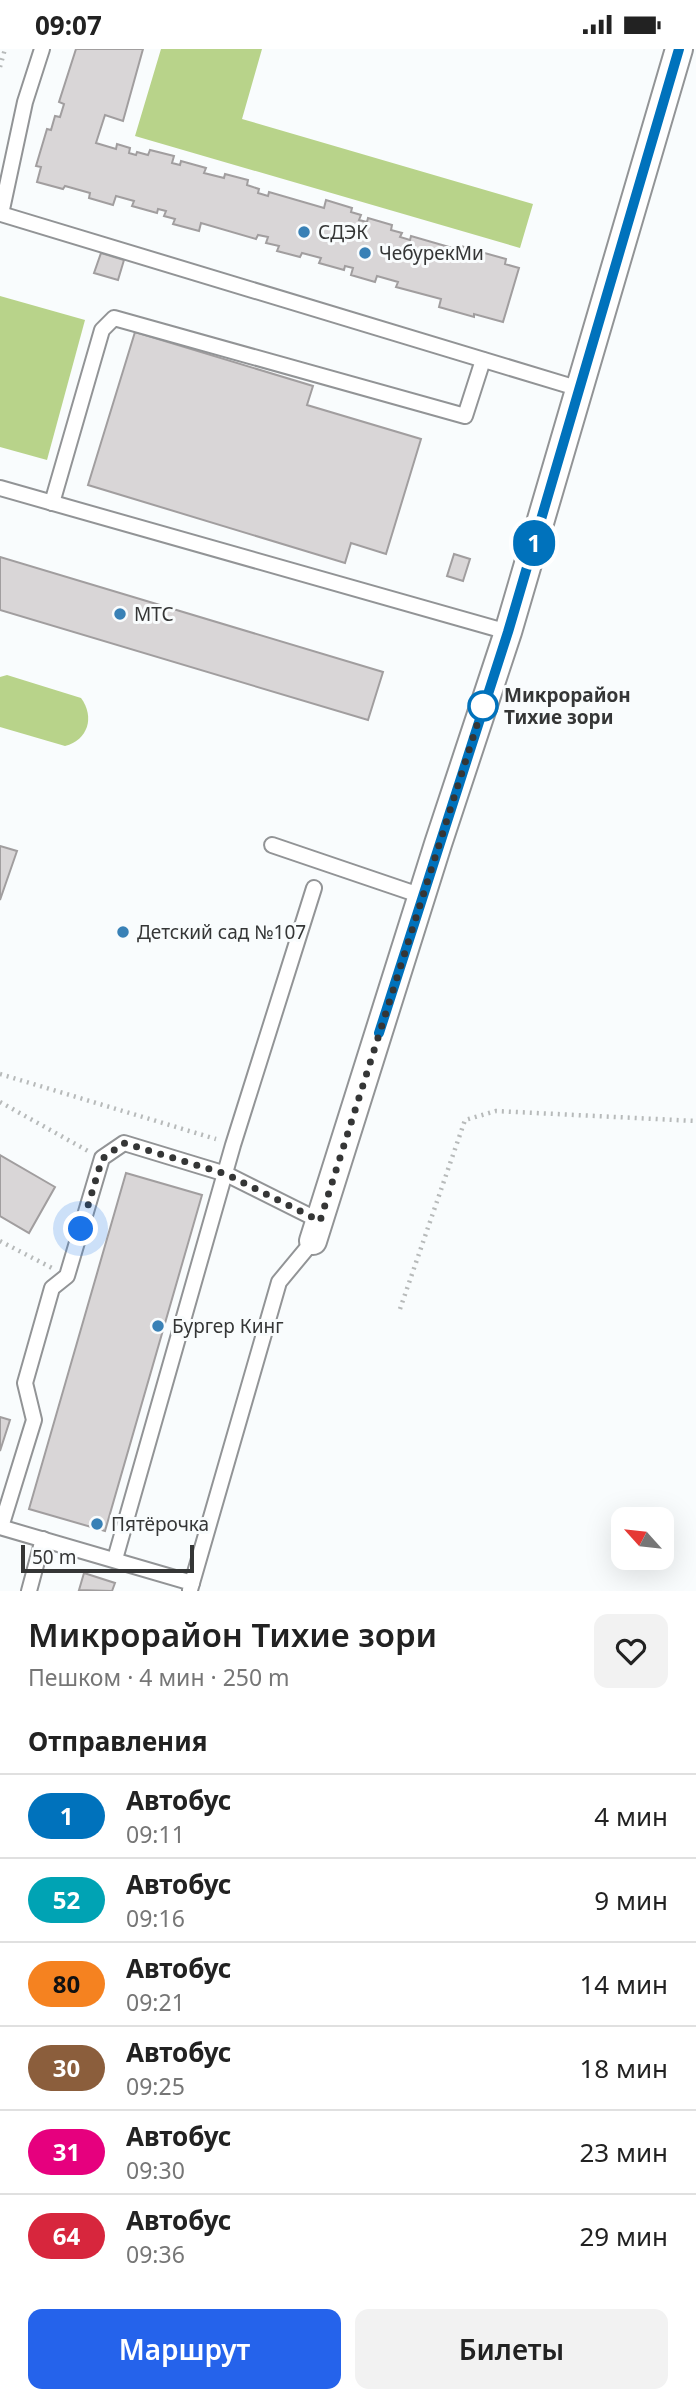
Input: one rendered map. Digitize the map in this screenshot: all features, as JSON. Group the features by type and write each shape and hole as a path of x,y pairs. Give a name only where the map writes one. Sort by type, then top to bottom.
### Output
{"street":[{"path":"317,1231 508,632 679,49"}],"lane":[{"path":"42,49 25,102 1,214 580,389"},
{"path":"52,503 102,330 114,318 465,415 483,360"},
{"path":"0,488 508,632"},
{"path":"272,845 422,896"},
{"path":"115,1559 233,1145 314,888"},
{"path":"124,1143 226,1174 317,1231 279,1282 190,1587 115,1559 1,1527 34,1420 24,1383 52,1288 67,1276 102,1159 124,1143"},
{"path":"29,1591 43,1539"}],"path":[{"path":"0,67 5,49"},
{"path":"0,1074 233,1145"},
{"path":"0,1102 102,1159"},
{"path":"400,1309 465,1120 496,1111 696,1121"},
{"path":"0,1241 67,1276"}],"green space":[{"path":"161,49 262,49 242,119 533,204 520,248 135,136"},
{"path":"0,296 85,320 47,460 0,447"},
{"path":"7,675 81,698 88,713 84,733 79,739 65,746 0,727 0,677"}],"building":[{"path":"76,49 143,49 123,121 105,115 96,143 116,149 117,144 130,148 129,153 136,155 137,152 148,155 150,150 174,156 172,163 180,165 181,161 206,168 204,173 224,178 225,174 248,180 247,185 259,189 258,193 268,196 269,192 324,208 326,200 352,208 351,212 361,215 359,220 367,222 368,218 392,225 391,230 402,233 400,237 410,240 411,236 456,249 457,245 472,249 471,253 480,256 481,252 506,259 505,264 519,268 503,322 439,307 441,299 396,287 398,282 377,276 375,282 351,275 353,268 345,266 344,270 319,263 321,258 302,253 300,257 277,251 279,246 266,243 268,237 258,235 256,239 201,223 199,231 173,224 175,219 164,216 166,211 158,209 157,213 132,206 134,201 116,196 113,205 89,198 90,193 37,182 41,167 36,166 47,129 51,130 55,116 60,117 64,104 59,102"},
{"path":"101,253 124,260 118,280 94,273"},
{"path":"135,332 313,386 307,405 421,439 386,554 351,543 345,563 88,485"},
{"path":"454,554 470,559 463,581 447,576"},
{"path":"0,557 383,672 368,720 0,610"},
{"path":"0,846 17,851 0,900"},
{"path":"0,1155 55,1187 29,1233 0,1216"},
{"path":"126,1173 202,1195 105,1531 29,1509"},
{"path":"0,1417 10,1420 0,1451"},
{"path":"84,1573 115,1583 112,1591 79,1590"}],"bus line":[{"name":"1","path":"379,1033 508,632 679,49"}],"place":[{"name":"СДЭК","path":"304,232"},
{"name":"ЧебурекМи","path":"365,253"},
{"name":"МТС","path":"120,614"},
{"name":"Микрорайон Тихие зори","path":"483,706"},
{"name":"Детский сад №107","path":"123,932"},
{"name":"Бургер Кинг","path":"158,1326"},
{"name":"Пятёрочка","path":"97,1524"}],"route":[{"path":"81,1229 102,1159 124,1143 226,1174 320,1221 483,706"}]}
